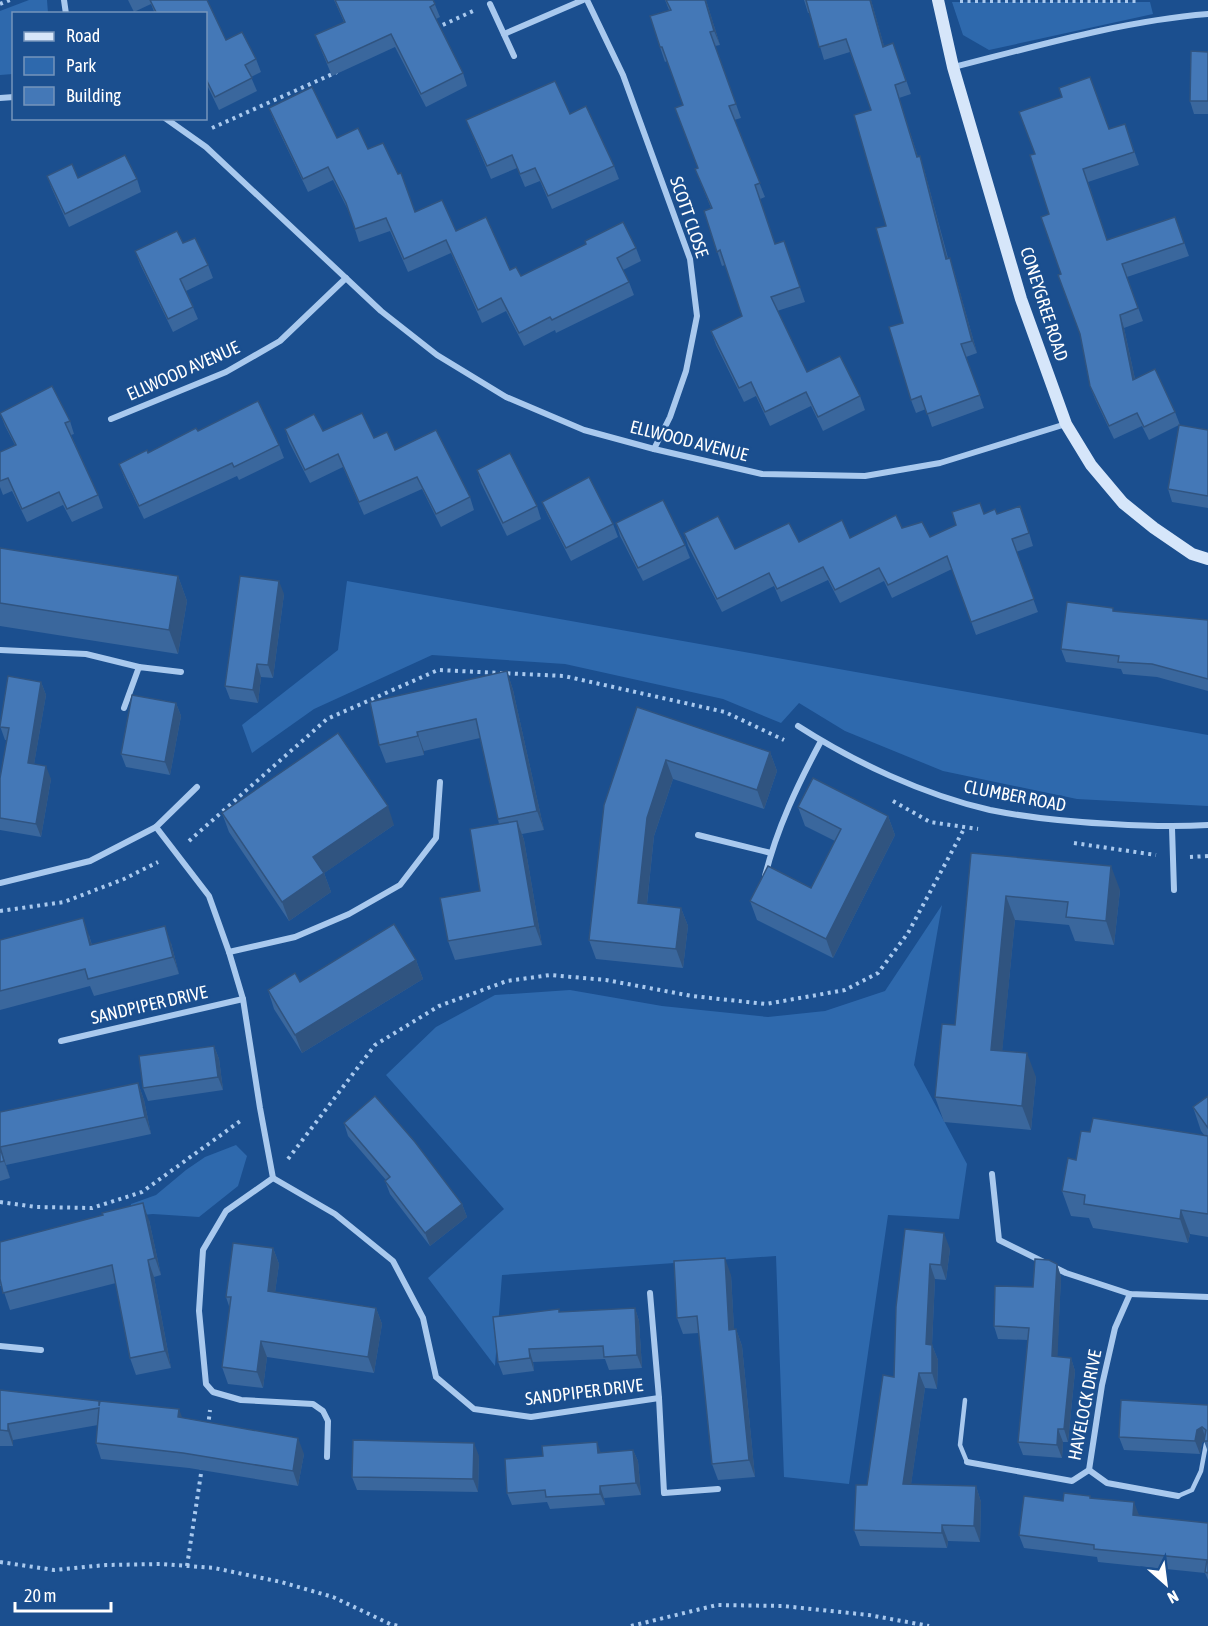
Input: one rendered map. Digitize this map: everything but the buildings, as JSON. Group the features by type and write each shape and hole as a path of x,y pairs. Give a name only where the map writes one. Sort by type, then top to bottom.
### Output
{"street":[{"name":"SCOTT CLOSE","path":"504,34 585,0 623,75 690,259 698,316 686,371 670,417 654,450"},
{"name":"CONEYGREE ROAD","path":"938,0 953,68 1021,298 1066,424 1091,465 1123,503 1192,554 1208,560"},
{"path":"490,4 514,56"},
{"path":"953,68 1104,30 1182,16 1208,14"},
{"name":"ELLWOOD AVENUE","path":"168,120 223,162 381,311 437,355 506,397 584,430 654,450 762,474 865,476 940,463 1066,424"},
{"name":"ELLWOOD AVENUE","path":"111,418 226,372 280,341 346,278"},
{"path":"0,650 86,654 139,667 181,672"},
{"path":"124,708 139,667"},
{"name":"CLUMBER ROAD","path":"798,726 821,741 890,776 940,795 989,809 1062,821 1172,828 1208,825"},
{"path":"764,877 797,785 821,741"},
{"path":"229,952 295,937 349,914 400,885 436,838 440,782"},
{"path":"0,883 90,861 156,827 197,788"},
{"path":"156,827 209,897 229,952 243,999 273,1178 226,1211 203,1250 199,1311 206,1384 213,1392 242,1400 313,1404 323,1412 328,1421 327,1457"},
{"path":"1172,828 1174,891"},
{"path":"698,835 771,853"},
{"name":"SANDPIPER DRIVE","path":"61,1041 243,999"},
{"path":"992,1174 999,1240 1066,1273 1130,1294 1208,1297"},
{"name":"SANDPIPER DRIVE","path":"273,1178 335,1214 393,1261 423,1318 436,1377 474,1409 531,1417 659,1398"},
{"name":"SANDPIPER DRIVE","path":"650,1293 664,1493 718,1489"},
{"name":"HAVELOCK DRIVE","path":"966,1462 1072,1481 1089,1470 1102,1385 1115,1328 1130,1294"},
{"path":"0,1346 41,1350"},
{"path":"1089,1470 1107,1483 1178,1496"}],"lane":[{"path":"965,1400 960,1445 966,1462"},
{"path":"1178,1496 1192,1490 1201,1471 1206,1444"}],"path":[{"path":"0,4 10,0"},
{"path":"938,0 1142,2"},
{"path":"426,32 490,4"},
{"path":"192,137 341,70"},
{"path":"0,911 64,902 124,879 176,853 327,720 438,670 564,676 725,712 814,755"},
{"path":"890,799 930,822 988,831"},
{"path":"273,1178 375,1046 440,1006 507,981 550,975 594,979 692,996 766,1004 845,990 878,973 908,933 965,827"},
{"path":"1069,843 1173,858 1208,856"},
{"path":"0,1202 36,1207 92,1208 142,1192 195,1152 260,1108"},
{"path":"206,1438 213,1392"},
{"path":"187,1566 203,1461"},
{"path":"0,1562 54,1570 106,1565 214,1568 281,1582 322,1594 399,1626"},
{"path":"632,1626 717,1605 794,1607 869,1615 929,1626"}],"green space":[{"path":"29,0 47,0 48,12 12,12 12,74 0,75 0,11"},
{"path":"952,2 1150,2 1153,14 989,50 963,35"},
{"path":"347,581 1208,735 1208,806 1077,799 943,771 845,731 799,703 781,723 723,699 565,664 432,655 314,709 252,753 242,725 338,650"},
{"path":"942,905 914,1065 967,1164 959,1219 888,1215 849,1484 784,1477 776,1256 502,1275 495,1366 428,1278 504,1209 386,1075 436,1027 495,995 570,990 662,1006 768,1017 825,1011 885,991"},
{"path":"236,1145 247,1156 238,1186 199,1217 153,1214 130,1216 131,1204 156,1195 205,1157"}]}
